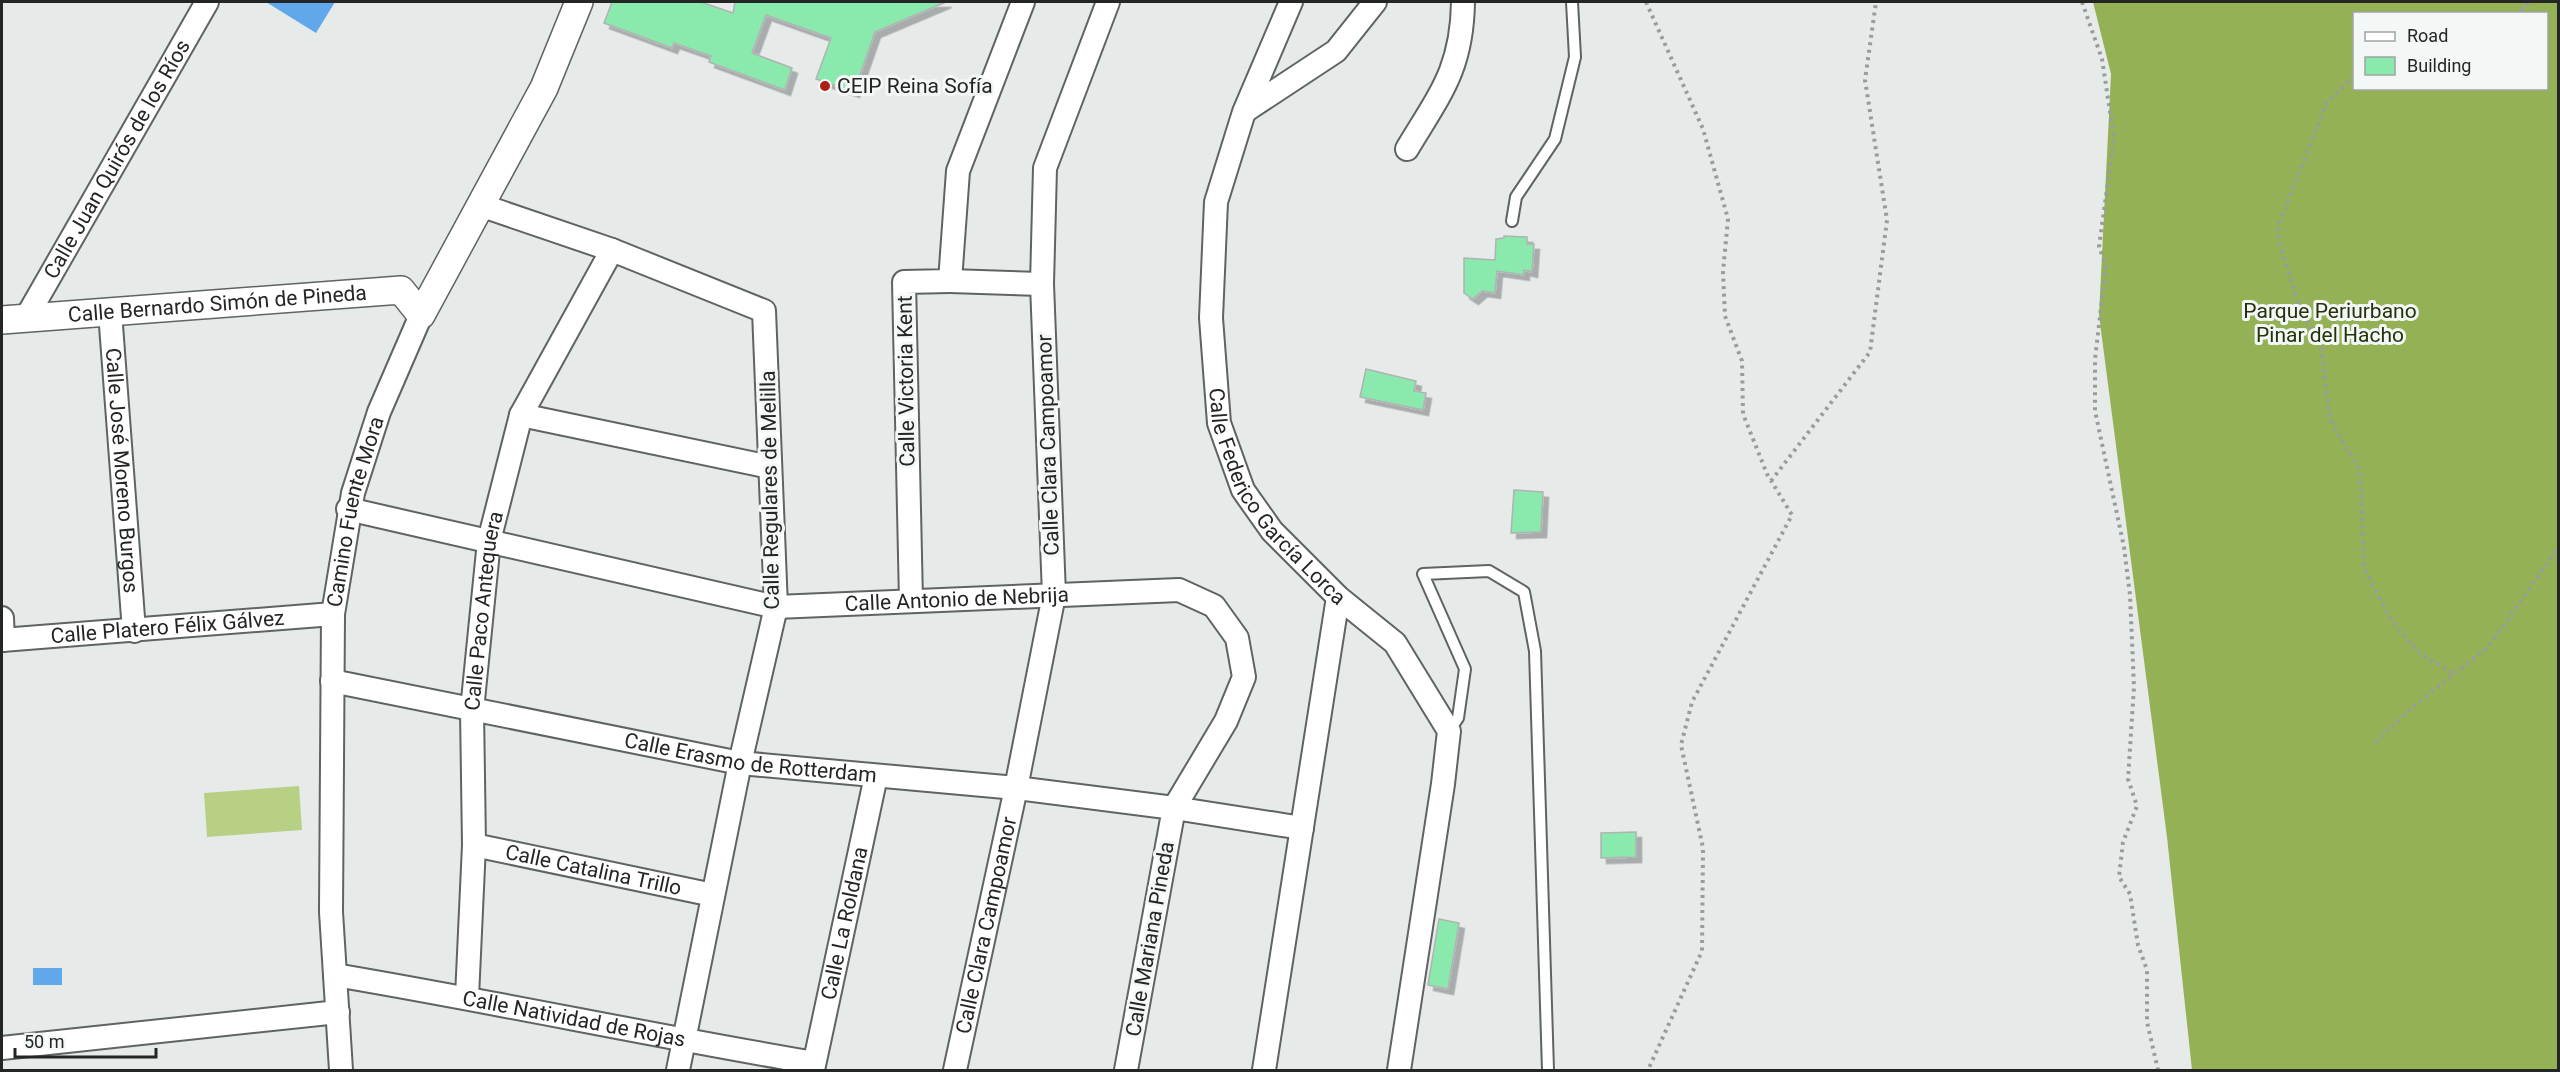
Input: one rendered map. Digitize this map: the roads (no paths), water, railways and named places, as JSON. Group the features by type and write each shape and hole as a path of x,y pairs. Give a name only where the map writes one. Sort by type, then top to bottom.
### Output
{"street":[{"name":"Calle Juan Quirós de los Ríos","path":"14,319 207,2"},
{"name":"Camino Fuente Mora","path":"341,1071 331,912 332,681 333,614 348,509 379,412 421,315 544,88 579,2"},
{"path":"1023,2 957,171 950,280 1042,285"},
{"name":"Calle Clara Campoamor","path":"956,1071 1016,788 1053,595 1042,285 1045,168 1108,2"},
{"name":"Calle Federico García Lorca","path":"1264,1071 1338,597 1272,531 1243,490 1219,423 1212,318 1216,202 1244,111 1290,2"},
{"path":"1244,111 1336,51 1374,2"},
{"path":"1407,149 1450,77 1462,37 1463,2"},
{"name":"Calle Regulares de Melilla","path":"480,205 612,250 764,311 776,607 740,763 678,1071"},
{"name":"Calle Paco Antequera","path":"467,997 474,845 472,710 489,541 521,415 612,250"},
{"name":"Calle Victoria Kent","path":"911,601 904,282 950,280"},
{"name":"Calle Bernardo Simón de Pineda","path":"14,319 401,290 421,315"},
{"name":"Calle José Moreno Burgos","path":"110,312 134,631"},
{"path":"521,415 770,467"},
{"name":"Calle Antonio de Nebrija","path":"348,509 776,607 1179,590 1214,606 1237,639 1244,676 1226,721 1174,808"},
{"path":"1338,597 1395,643 1449,731 1443,784 1398,1071"},
{"name":"Calle Platero Félix Gálvez","path":"2,632 134,631 333,614"},
{"name":"Calle Erasmo de Rotterdam","path":"332,681 740,763 1016,788 1174,808"},
{"name":"Calle La Roldana","path":"814,1067 876,776"},
{"path":"1174,808 1302,828"},
{"name":"Calle Mariana Pineda","path":"1126,1071 1174,808"},
{"name":"Calle Catalina Trillo","path":"474,845 713,895"},
{"name":"Calle Natividad de Rojas","path":"335,975 467,997 814,1067"},
{"path":"2,1048 338,1012"}],"lane":[{"path":"1512,221 1516,197 1555,139 1575,57 1572,2"},
{"path":"1449,731 1458,718 1465,669 1423,574 1489,571 1524,592 1535,651 1548,1071"}],"water":[{"path":"266,2 335,2 316,33"},
{"path":"33,968 62,968 62,985 33,985"}],"place":[{"name":"CEIP Reina Sofía","path":"825,86"}],"park label":[{"name":"Parque Periurbano Pinar del Hacho","path":"2330,323"}]}
